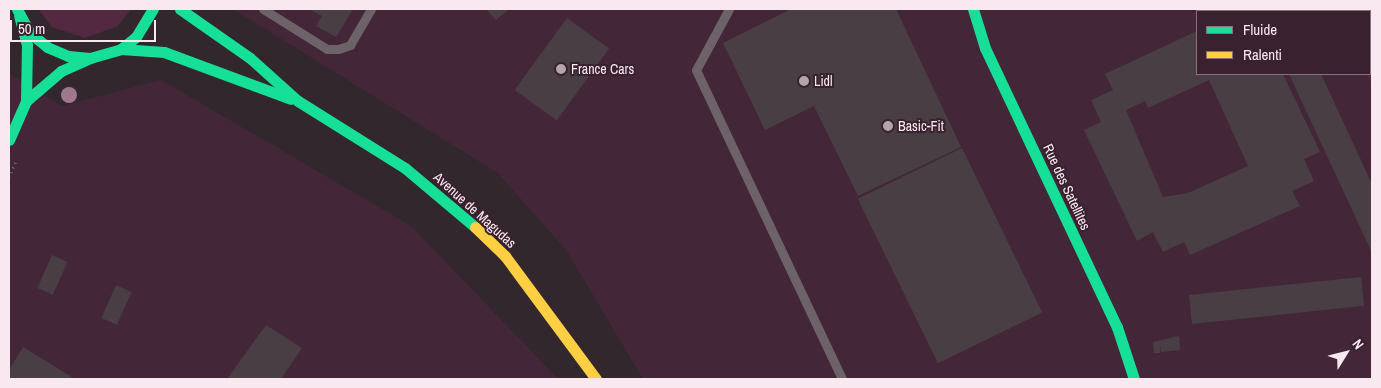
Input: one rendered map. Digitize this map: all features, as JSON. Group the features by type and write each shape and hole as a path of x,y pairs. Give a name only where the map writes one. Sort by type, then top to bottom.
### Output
{"main road":[{"path":"26,101 61,71 90,58 121,49 136,37 153,9"},
{"name":"Avenue de Magudas","path":"180,9 250,58 298,101 405,168 456,209 505,256 596,379"},
{"name":"Rue des Satellites","path":"973,9 984,48 1117,327 1134,379"},
{"path":"18,11 47,48 68,56 90,58"},
{"path":"9,140 26,101 27,45 18,11"},
{"name":"Avenue de Magudas","path":"121,49 164,52 233,81 298,101"}],"lane":[{"path":"263,9 327,49 338,50 350,45 371,9"},
{"path":"729,9 696,70 842,379"}],"shaded area":[{"path":"38,9 131,9 118,26 85,38 52,27"},
{"path":"233,9 1337,9 1196,10 1196,75 1367,75 1372,85 1372,379 643,379 567,251 498,173"},
{"path":"1337,9 1372,9 1372,85 1367,75 1371,75 1371,10"},
{"path":"9,73 62,106 161,80 411,226 558,379 9,379"}],"building":[{"path":"309,9 353,9 336,37 316,26 322,16"},
{"path":"486,9 509,9 496,20"},
{"path":"791,9 896,9 961,147 858,196 814,106 765,130 723,43"},
{"path":"1258,9 1291,9 1291,10"},
{"name":"France Cars","path":"567,18 609,49 557,121 515,90"},
{"path":"1196,31 1196,75 1283,75 1320,152 1304,159 1314,181 1292,191 1300,206 1190,255 1184,242 1163,252 1153,232 1137,241 1084,130 1101,122 1091,100 1113,90 1105,74","holes":["1209,80 1248,166 1188,193 1163,197 1126,110 1145,101 1148,108"]},
{"path":"1289,75 1321,75 1372,184 1372,253"},
{"path":"962,148 1042,312 938,363 858,199"},
{"path":"52,255 68,262 53,295 37,288"},
{"path":"1361,277 1364,306 1192,324 1189,295"},
{"path":"116,285 132,292 117,325 101,318"},
{"path":"266,325 302,348 281,379 227,379"},
{"path":"1179,336 1180,350 1161,352 1160,345 1160,353 1154,353 1153,342"},
{"path":"23,347 75,379 9,379 9,370"}],"traffic: fast":[{"path":"17,9 30,33 47,47 68,56 90,58 121,49 136,37 153,9"},
{"path":"180,9 250,58 298,101 405,168 475,227"},
{"path":"973,9 985,48 1117,327 1134,379"},
{"path":"9,140 26,101 27,45 19,16"},
{"path":"121,49 164,52 291,99"},
{"path":"26,101 61,71 90,58"}],"traffic: slow":[{"path":"475,227 505,256 596,379"}],"place":[{"name":"France Cars","path":"561,69"},
{"name":"Lidl","path":"804,81"},
{"name":"Basic-Fit","path":"888,126"}]}
